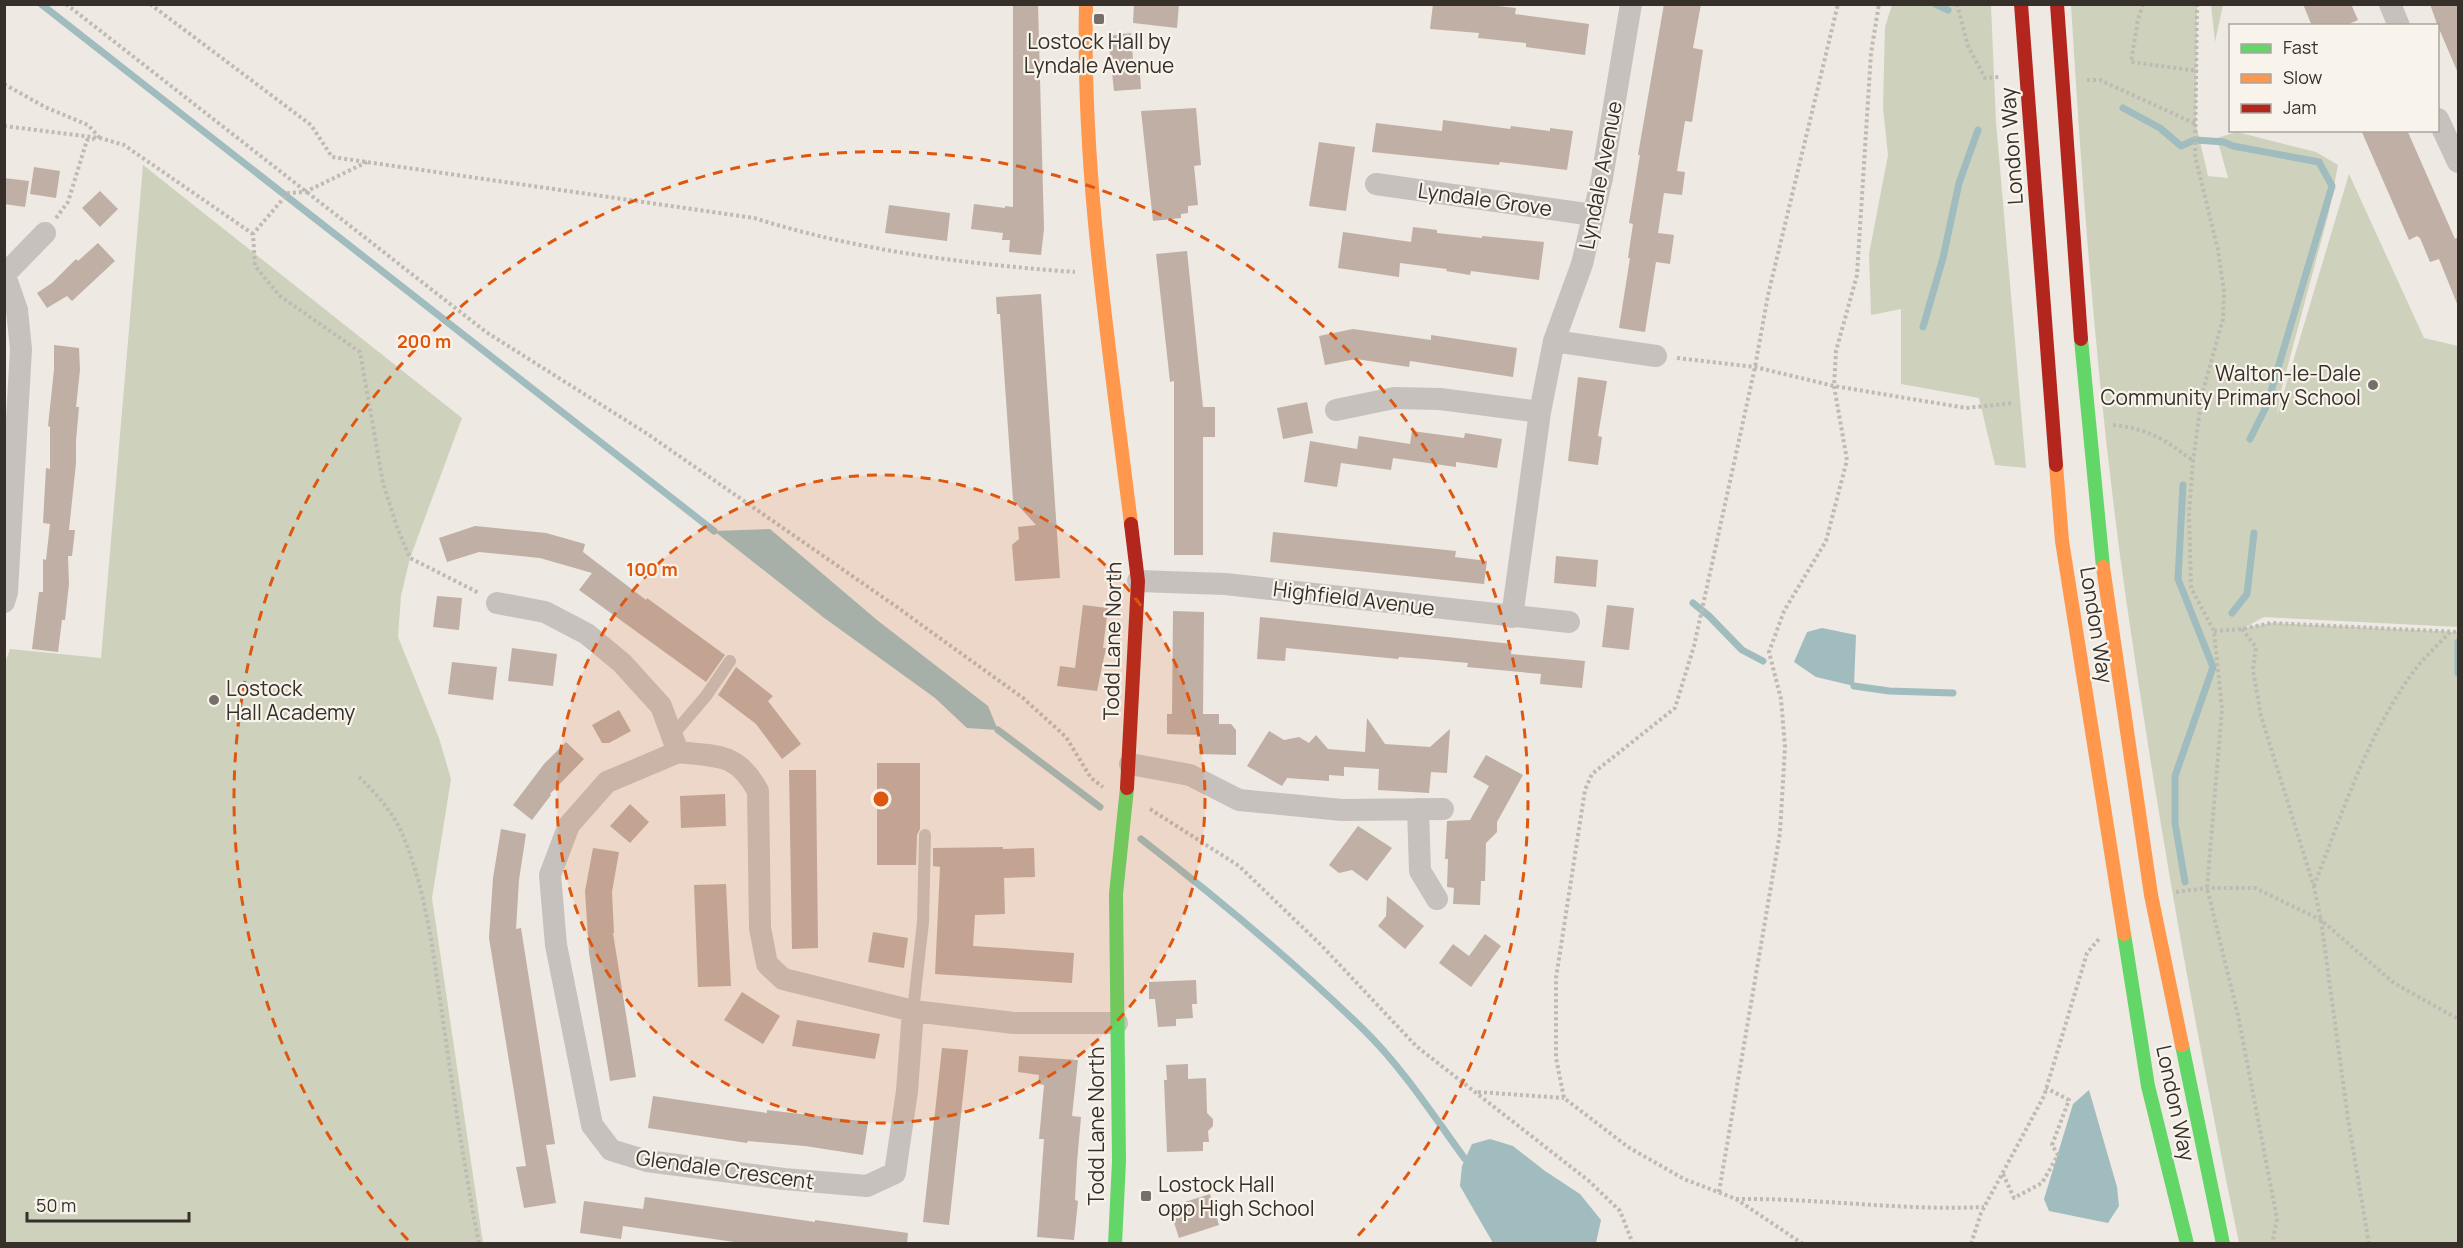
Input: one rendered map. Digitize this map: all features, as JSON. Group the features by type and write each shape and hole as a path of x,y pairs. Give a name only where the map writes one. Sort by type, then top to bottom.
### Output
{"main road":[{"name":"Todd Lane North","path":"1086,4 1085,46 1089,145 1101,274 1138,581 1130,764 1116,894 1119,1161 1115,1244"},
{"name":"London Way","path":"2021,4 2062,541 2148,1086 2187,1244"},
{"name":"London Way","path":"2057,4 2084,387 2103,571 2151,895 2223,1244"}],"street":[{"name":"Lyndale Avenue","path":"1512,617 1540,412 1554,341 1582,264 1602,178 1631,4"},
{"path":"2390,4 2398,24"},
{"path":"2439,121 2458,162"},
{"name":"Lyndale Grove","path":"1376,184 1593,215"},
{"path":"4,602 7,592 21,349 17,310 5,274 45,232"},
{"path":"1554,341 1656,356"},
{"path":"1336,410 1394,398 1417,398 1540,412"},
{"name":"Highfield Avenue","path":"1138,581 1225,584 1569,622"},
{"path":"497,603 545,612 587,634 622,663 661,706 675,744 730,759 748,772 758,791 760,928 766,964 783,979 913,1011 1014,1023 1117,1023"},
{"name":"Glendale Crescent","path":"675,744 607,782 569,825 550,875 556,945 592,1125 611,1150 646,1161 784,1179 867,1186 895,1173 907,1091 913,1011"},
{"path":"1130,764 1190,775 1239,800 1342,810 1443,809"},
{"path":"1418,809 1420,871 1437,899"}],"lane":[{"path":"675,744 730,662"},
{"path":"913,1011 923,922 925,835"}],"path":[{"path":"66,4 486,332 646,433 894,605 1013,691 1066,737 1091,778 1107,789 1127,794 1239,866 1322,946 1416,1046 1589,1181 1620,1211 1633,1244"},
{"path":"150,4 311,126 332,157 754,218 806,234 930,258 988,266 1101,274"},
{"path":"1564,1098 1556,1058 1556,978 1585,790 1592,774 1675,708 1694,646 1755,367 1768,295 1838,4"},
{"path":"1719,1191 1780,833 1785,747 1780,699 1769,652 1784,611 1826,541 1847,460 1834,386 1836,351 1857,275 1871,53 1879,4"},
{"path":"1957,4 1968,46 1985,78 2003,77"},
{"path":"2143,4 2138,19 2131,62 2198,70"},
{"path":"2197,4 2198,70 2195,156 2218,250 2224,292 2223,319 2202,394 2189,513 2192,588 2214,631 2222,709 2207,888 2238,1015 2277,1219 2272,1244"},
{"path":"2083,80 2100,80 2196,124"},
{"path":"4,84 45,107 88,125 100,138"},
{"path":"4,126 100,138 124,146 254,234"},
{"path":"45,232 68,202 87,140 100,138"},
{"path":"368,161 305,192 288,193 254,234 255,266 280,296 360,352 383,483 398,530 410,558 497,603"},
{"path":"1656,356 1755,367 1834,386 1966,408 2014,403"},
{"path":"2103,424 2138,428 2166,441 2193,461"},
{"path":"2214,631 2242,629 2271,623 2458,632"},
{"path":"2242,629 2256,647 2253,670 2261,716 2314,887 2369,1244"},
{"path":"2314,887 2353,785 2391,706 2412,673 2451,631"},
{"path":"359,777 380,798 400,828 415,867 432,949 467,1185 479,1244"},
{"path":"2172,892 2207,888 2255,888 2320,920 2394,983 2458,1019"},
{"path":"1971,1244 1984,1207 2046,1088 2087,953 2101,936"},
{"path":"2002,1173 2014,1198 2042,1183 2058,1155 2052,1145 2069,1100 2046,1088"},
{"path":"1476,1092 1564,1098 1628,1147 1684,1179 1736,1199 1803,1244"},
{"path":"1736,1199 1946,1209 1984,1207"}],"green space":[{"path":"1892,5 1991,5 1996,122 2026,468 1995,465 1979,398 1901,384 1901,309 1871,315 1869,254 1888,155 1883,108 1885,27"},
{"path":"2071,5 2197,5 2196,124 2208,176 2228,178 2217,138 2237,132 2316,152 2338,165 2329,212 2281,391 2277,415 2349,174 2424,338 2458,346 2458,627 2264,617 2244,628 2271,623 2458,632 2458,1243 2239,1243 2178,922 2126,599 2107,451 2092,302"},
{"path":"2211,5 2223,5 2215,42"},
{"name":"Lostock Hall Academy","path":"143,165 462,418 410,558 401,596 398,637 439,738 451,779 432,898 483,1243 5,1243 5,663 10,649 101,658"}],"water":[{"path":"770,529 877,620 988,706 998,730 967,728 935,698 823,617 714,531"},
{"path":"1822,628 1856,635 1854,686 1816,677 1794,662 1807,632"},
{"path":"2089,1090 2117,1187 2119,1206 2108,1223 2049,1211 2044,1199 2073,1104"},
{"path":"1490,1139 1513,1146 1580,1194 1601,1220 1596,1243 1493,1243 1460,1186 1462,1166 1472,1144"}],"building":[{"path":"1013,4 1038,4 1044,229 1041,255 1009,252 1010,240 1002,240 1003,233 971,229 974,204 1013,207"},
{"path":"1134,4 1179,4 1177,28 1133,23"},
{"path":"1433,4 1479,4 1516,8 1515,14 1589,24 1585,55 1526,47 1526,43 1478,38 1479,33 1430,29"},
{"path":"1664,4 1701,4 1693,48 1703,50 1692,122 1685,121 1677,171 1685,172 1682,195 1664,193 1658,233 1674,235 1670,264 1656,262 1645,332 1619,328 1630,258 1628,258 1633,224 1629,223 1640,155 1638,155"},
{"path":"2303,4 2351,4 2358,20 2349,24 2311,24"},
{"path":"2430,4 2458,4 2458,73 2439,24 2437,24"},
{"path":"1131,33 1133,60 1139,60 1141,89 1114,91 1108,36"},
{"path":"1196,108 1201,165 1194,166 1198,205 1188,206 1188,213 1181,214 1181,218 1153,221 1141,111"},
{"path":"1443,120 1510,129 1511,126 1550,131 1550,128 1573,131 1567,170 1500,162 1499,165 1372,152 1376,123 1442,131"},
{"path":"2362,132 2408,132 2455,239 2458,237 2458,306 2439,259 2430,262 2417,236 2409,240"},
{"path":"1319,142 1355,147 1346,211 1309,206"},
{"path":"34,167 60,171 56,198 30,194"},
{"path":"4,178 29,181 25,207 4,204"},
{"path":"100,191 118,209 100,227 82,208"},
{"path":"889,205 950,213 947,241 885,233"},
{"path":"1413,227 1437,230 1437,233 1544,242 1539,280 1471,271 1470,275 1446,271 1447,269 1400,263 1399,277 1338,268 1343,232 1411,242"},
{"path":"98,243 115,261 72,301 67,296 47,308 37,293"},
{"path":"1187,251 1203,407 1215,407 1215,437 1203,437 1203,555 1174,555 1174,381 1170,382 1156,254"},
{"path":"1041,294 1060,578 1015,581 1012,545 1019,539 1018,527 1036,525 1013,500 1000,314 997,314 996,297"},
{"path":"1353,329 1431,340 1431,335 1517,348 1513,377 1410,361 1409,367 1356,359 1325,365 1319,336"},
{"path":"54,345 79,348 80,370 76,407 79,407 76,463 69,530 75,530 72,556 68,556 69,584 65,620 62,620 58,652 32,649 39,592 43,592 43,559 46,560 50,524 43,523 46,468 50,469 50,427 48,426 54,370"},
{"path":"1578,377 1607,381 1598,436 1602,437 1598,465 1568,461"},
{"path":"1307,402 1313,433 1283,439 1277,408"},
{"path":"1412,431 1464,438 1465,433 1502,439 1497,468 1456,462 1456,467 1393,458 1391,470 1341,463 1337,487 1304,482 1310,441 1357,449 1359,436 1410,444"},
{"path":"475,526 546,533 585,544 583,552 646,600 647,598 725,655 706,682 579,590 592,573 540,558 479,552 447,562 439,538"},
{"path":"1273,532 1456,551 1455,557 1487,561 1484,584 1270,562"},
{"path":"1556,556 1598,560 1596,587 1554,583"},
{"path":"437,596 462,598 459,630 433,627"},
{"path":"1083,605 1108,608 1103,648 1106,648 1097,691 1057,686 1060,666 1075,668"},
{"path":"1607,605 1634,608 1629,650 1602,647"},
{"path":"1173,611 1204,612 1203,714 1219,714 1219,724 1231,724 1236,730 1236,755 1199,754 1200,735 1167,734 1167,714 1172,714"},
{"path":"1260,617 1512,644 1511,654 1585,661 1582,688 1540,684 1541,674 1467,667 1468,663 1425,659 1399,657 1398,659 1286,648 1285,661 1257,659"},
{"path":"512,648 557,654 553,686 508,681"},
{"path":"452,662 497,667 493,700 448,694"},
{"path":"736,667 773,696 768,701 801,744 782,759 756,724 718,695"},
{"path":"619,710 631,731 609,743 602,743 592,725"},
{"path":"1367,718 1385,744 1430,747 1450,729 1447,773 1431,772 1429,793 1378,790 1379,769 1344,767 1344,776 1329,775 1329,781 1287,778 1282,786 1247,766 1269,731 1284,740 1299,737 1309,743 1316,735 1328,749 1365,752"},
{"path":"566,742 584,759 550,794 532,820 513,805 544,764"},
{"path":"1486,755 1523,775 1497,822 1497,832 1486,843 1485,881 1481,881 1480,905 1453,904 1454,888 1447,887 1448,859 1445,859 1447,821 1470,820 1489,786 1473,777"},
{"path":"877,763 920,763 920,829 917,835 916,865 877,865"},
{"path":"789,770 816,770 818,948 792,949"},
{"path":"725,794 726,826 681,828 680,796"},
{"path":"630,804 649,822 630,843 610,826"},
{"path":"1358,826 1392,848 1367,881 1352,870 1339,873 1329,865"},
{"path":"501,829 526,834 519,880 516,929 521,928 555,1144 546,1145 556,1203 524,1208 516,1167 526,1166 489,938 493,878"},
{"path":"1003,847 1003,849 1034,848 1035,877 1004,878 1005,914 975,915 973,946 1074,953 1072,983 935,974 940,867 933,866 933,848"},
{"path":"593,848 619,852 612,892 613,933 636,1077 610,1081 589,953 585,891"},
{"path":"726,884 731,986 698,987 694,885"},
{"path":"1387,896 1424,926 1405,949 1378,926 1386,916"},
{"path":"873,932 908,938 904,968 868,962"},
{"path":"1485,934 1501,946 1471,987 1439,963 1453,944 1469,956"},
{"path":"1196,980 1197,1004 1192,1004 1193,1018 1176,1019 1176,1026 1158,1027 1155,999 1149,999 1149,982"},
{"path":"742,992 780,1016 763,1044 724,1020"},
{"path":"797,1020 880,1034 875,1059 792,1046"},
{"path":"942,1048 968,1050 949,1225 923,1222"},
{"path":"1019,1056 1078,1060 1072,1116 1081,1117 1074,1240 1037,1237 1044,1139 1039,1139 1044,1085 1038,1084 1039,1075 1018,1072"},
{"path":"1188,1064 1188,1079 1206,1078 1207,1113 1213,1119 1213,1126 1208,1131 1209,1142 1203,1142 1203,1151 1167,1152 1164,1080 1167,1080 1166,1065"},
{"path":"653,1096 767,1113 767,1110 868,1122 863,1155 805,1146 748,1141 747,1143 648,1128"},
{"path":"1210,1194 1219,1225 1179,1238 1169,1207"},
{"path":"645,1197 908,1233 907,1244 748,1244 623,1226 621,1239 580,1233 584,1201 643,1209"}],"waterway":[{"path":"41,4 714,531"},
{"path":"1935,4 1948,10"},
{"path":"2123,108 2160,128 2181,146 2192,141"},
{"path":"1923,327 1943,258 1959,183 1978,130"},
{"path":"2196,140 2224,142 2233,146 2319,162 2332,186 2267,405 2250,439"},
{"path":"2183,485 2178,579 2213,667 2175,776 2175,823 2185,882"},
{"path":"2232,613 2247,594 2254,533"},
{"path":"1693,603 1742,650 1763,661"},
{"path":"2458,642 2458,673"},
{"path":"1854,686 1889,691 1953,693"},
{"path":"998,730 1100,807"},
{"path":"1141,839 1255,931 1363,1029 1404,1075 1465,1159"}],"traffic: fast":[{"path":"2081,339 2103,567"},
{"path":"1115,1244 1119,1161 1116,894 1127,788"},
{"path":"2124,934 2148,1086 2187,1244"},
{"path":"2182,1045 2223,1244"}],"traffic: slow":[{"path":"1086,4 1088,134 1093,200 1106,330 1131,524"},
{"path":"2056,465 2062,541 2124,934"},
{"path":"2103,567 2151,895 2182,1045"}],"traffic: jam":[{"path":"2021,4 2056,465"},
{"path":"2057,4 2081,339"},
{"path":"1127,788 1138,581 1131,524"}],"place":[{"name":"Lostock Hall by Lyndale Avenue","path":"1099,19"},
{"name":"Walton-le-Dale Community Primary School","path":"2373,385"},
{"name":"Lostock Hall Academy","path":"214,700"},
{"name":"Lostock Hall opp High School","path":"1146,1196"}]}
